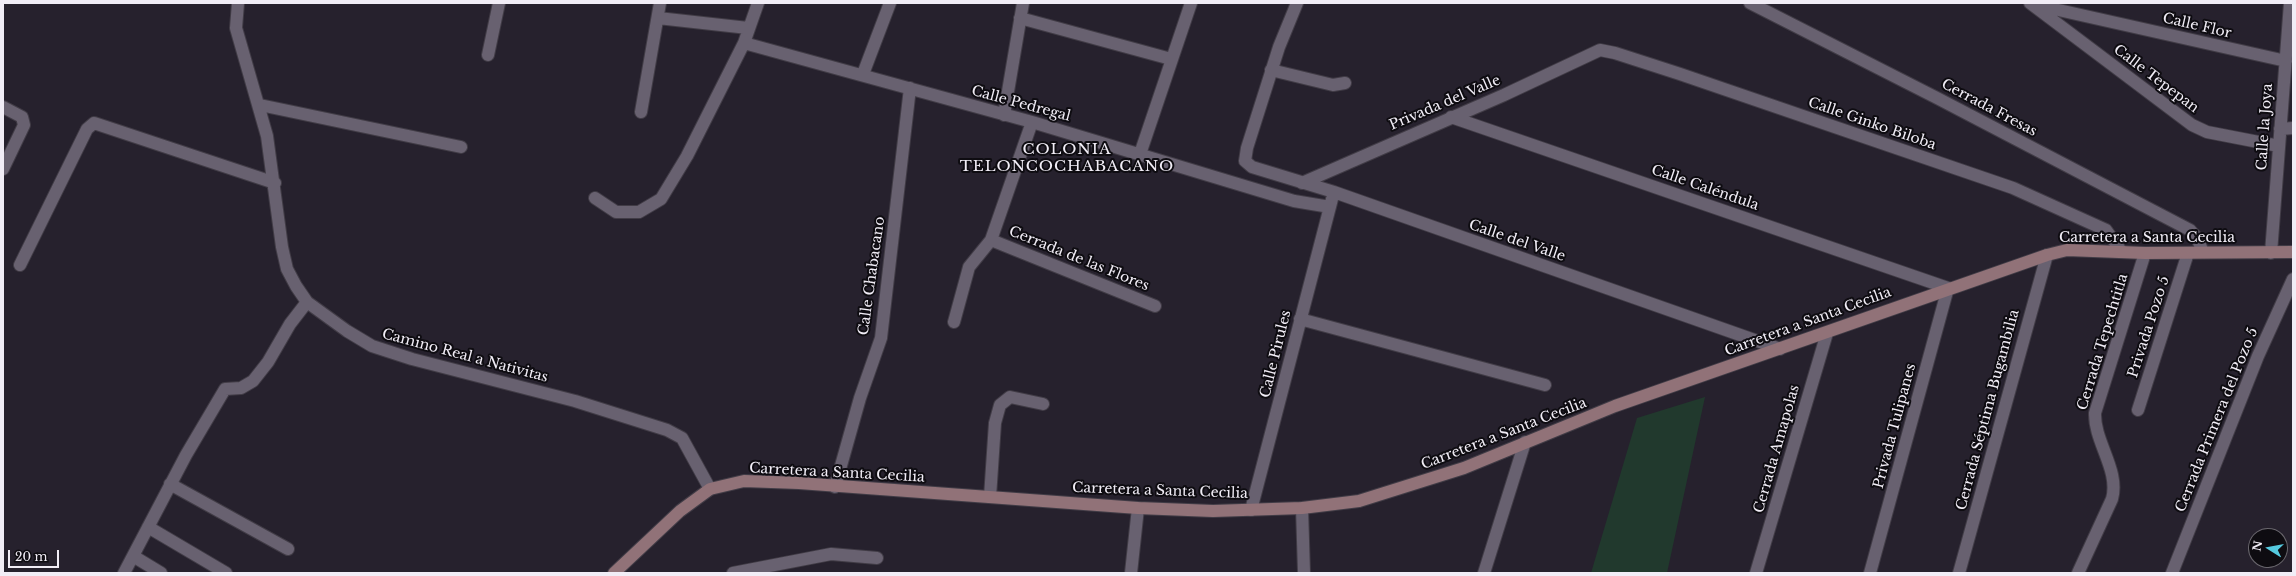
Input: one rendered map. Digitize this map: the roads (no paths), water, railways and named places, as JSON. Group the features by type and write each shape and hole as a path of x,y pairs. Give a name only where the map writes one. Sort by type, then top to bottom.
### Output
{"main road":[{"name":"Carretera a Santa Cecilia","path":"614,573 680,511 710,489 744,481 1138,508 1213,511 1302,508 1359,501 1464,468 1615,406 1826,333 1948,288 2047,255 2068,250 2145,253 2293,252"}],"street":[{"name":"Camino Real a Nativitas","path":"238,3 236,28 260,105 275,183 282,247 287,269 307,302 347,332 372,346 412,359 575,401 667,430 682,438 710,489"},
{"path":"488,55 499,3"},
{"path":"641,112 660,3"},
{"path":"595,198 616,212 639,212 661,199 687,156 744,44 748,28 758,3"},
{"path":"863,74 890,3"},
{"path":"1004,115 1023,3"},
{"path":"1140,154 1191,3"},
{"path":"1297,3 1271,70 1333,85 1345,83"},
{"name":"Cerrada Fresas","path":"1750,3 1937,98 2190,230 2197,238 2203,252"},
{"name":"Calle Flor","path":"2031,3 2286,61"},
{"name":"Calle Tepepan","path":"2031,3 2192,125 2206,132 2279,146"},
{"name":"Calle la Joya","path":"2271,253 2290,3"},
{"path":"658,18 748,28"},
{"path":"1020,18 1171,59"},
{"name":"Calle Pedregal","path":"744,44 863,74 1032,122 1294,201 1330,207"},
{"name":"Privada del Valle","path":"1302,182 1504,95 1600,50"},
{"name":"Calle Ginko Biloba","path":"1600,50 1615,53 1666,69 2013,188 2106,230 2120,251"},
{"name":"Calle del Valle","path":"1271,70 1247,148 1245,161 1252,167 1334,192 1780,349"},
{"name":"Calle Chabacano","path":"835,487 860,398 880,338 910,88"},
{"path":"260,105 461,147"},
{"path":"3,107 22,116 24,125 3,169"},
{"name":"Calle Caléndula","path":"1451,117 1948,288"},
{"name":"Cerrada de las Flores","path":"954,322 969,267 991,240 1032,122"},
{"path":"20,265 87,129 94,123 275,183"},
{"path":"2280,129 2293,128"},
{"name":"Calle Pirules","path":"1251,510 1334,192"},
{"name":"Cerrada de las Flores","path":"991,240 1155,306"},
{"name":"Cerrada Tepechtitla","path":"2078,573 2112,499 2115,488 2094,425 2095,413 2145,253"},
{"name":"Privada Pozo 5","path":"2138,410 2188,253"},
{"name":"Cerrada Séptima Bugambilia","path":"1959,573 2047,255"},
{"name":"Cerrada Primera del Pozo 5","path":"2172,573 2258,356 2293,278"},
{"name":"Privada Tulipanes","path":"1870,573 1948,288"},
{"path":"124,573 170,484 225,389 241,388 253,381 268,362 290,324 307,302"},
{"path":"1300,319 1545,385"},
{"name":"Cerrada Amapolas","path":"1756,573 1826,333"},
{"path":"990,497 995,423 1000,405 1010,397 1043,404"},
{"path":"1484,573 1526,442"},
{"path":"170,484 288,549"},
{"path":"1131,573 1138,508"},
{"path":"1302,508 1304,573"},
{"path":"148,527 226,573"},
{"path":"733,573 831,554 877,558"},
{"path":"133,556 161,573"}],"district":[{"name":"COLONIA TELONCOCHABACANO","path":"1067,158"}]}
